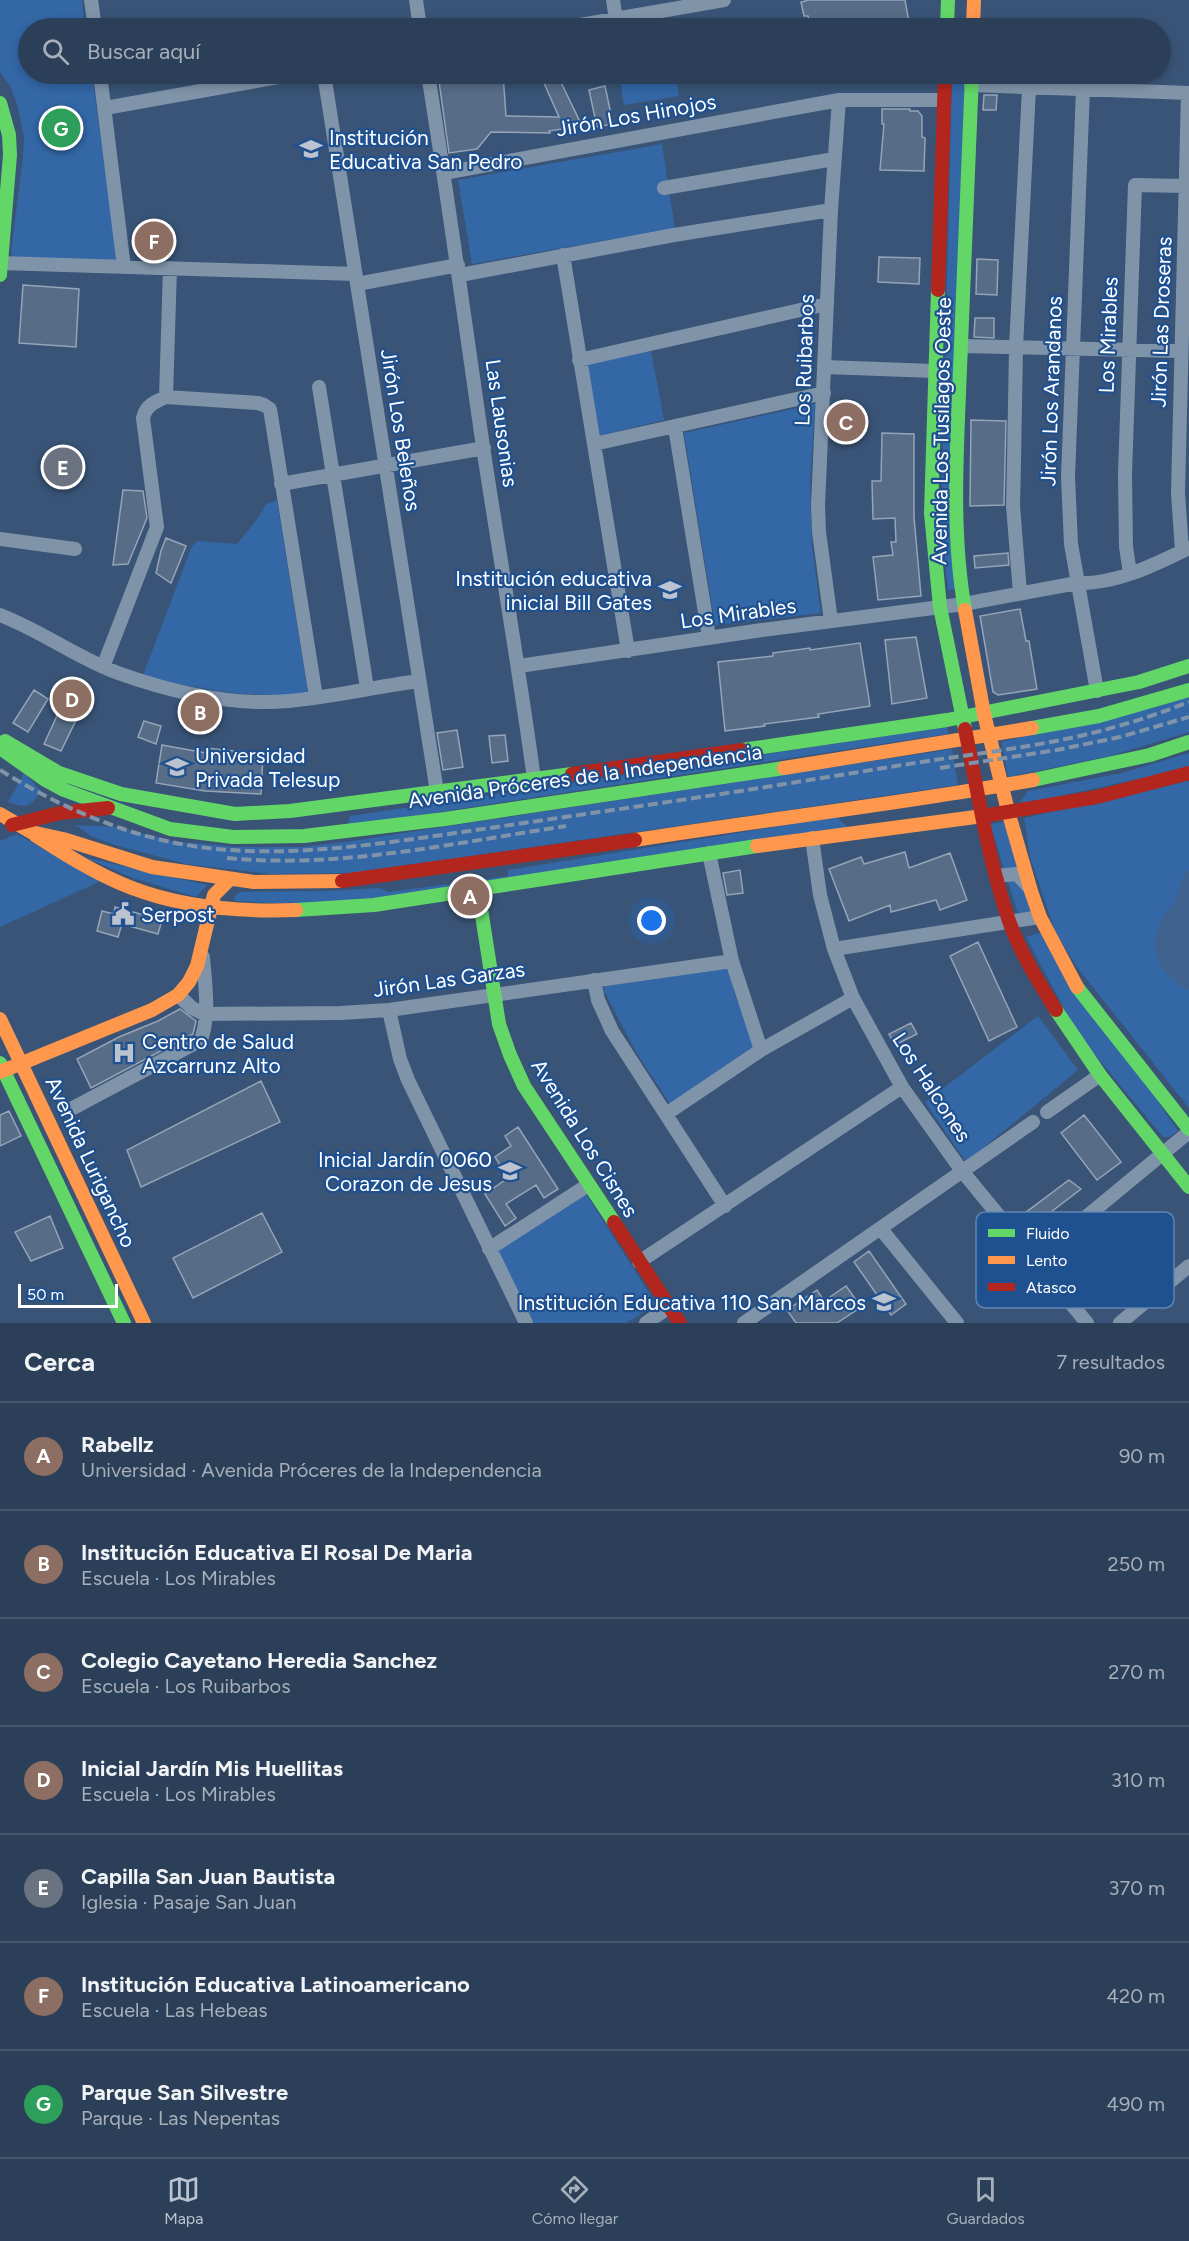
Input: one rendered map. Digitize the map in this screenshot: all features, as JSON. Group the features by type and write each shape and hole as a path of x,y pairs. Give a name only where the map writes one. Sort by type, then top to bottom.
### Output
{"main road":[{"path":"947,18 948,0"},
{"path":"973,18 974,0"},
{"name":"Avenida Los Tusilagos Oeste","path":"944,84 931,513 940,608 996,876 1010,923 1039,983 1100,1075 1189,1187"},
{"name":"Avenida Los Tusilagos Oeste","path":"971,84 957,499 964,604 984,714 1008,811 1030,891 1040,918 1073,982 1189,1131"},
{"path":"0,103 10,144 0,275"},
{"name":"Avenida Próceres de la Independencia","path":"0,738 59,772 121,794 236,814 318,808 962,718 1139,682 1189,666"},
{"name":"Avenida Próceres de la Independencia","path":"0,748 64,790 183,832 233,837 304,836 445,819 967,741 1099,716 1189,690"},
{"path":"31,832 75,842 152,867 230,879 285,883 357,880 978,790 1106,765 1189,742"},
{"path":"0,814 90,868 135,888 179,901 210,906 313,909 374,905 709,853 983,815 1115,793 1189,773"},
{"path":"0,829 15,823 60,813 111,807 196,815 236,814"},
{"path":"1,1068 21,1063 153,1010 178,994 194,973 210,906 216,891 230,879"},
{"name":"Avenida Los Cisnes","path":"478,890 499,1024 524,1086 680,1323"},
{"name":"Avenida Lurigancho","path":"0,1018 144,1323"},
{"name":"Avenida Lurigancho","path":"1,1068 124,1323"}],"street":[{"path":"91,0 94,18"},
{"path":"416,0 419,18"},
{"path":"613,0 616,18"},
{"path":"627,18 724,0"},
{"path":"101,84 124,267"},
{"path":"105,108 240,84"},
{"name":"Jirón Los Beleños","path":"326,84 437,792"},
{"name":"Las Lausonias","path":"430,84 519,666 534,779"},
{"path":"1003,84 1029,88 1188,93"},
{"path":"1020,593 1013,506 1016,347 1029,88"},
{"name":"Jirón Los Arandanos","path":"1083,90 1068,477 1071,544 1097,691"},
{"name":"Jirón Las Droseras","path":"1185,550 1184,430 1180,351 1188,93"},
{"name":"Jirón Los Hinojos","path":"444,173 839,100 943,100"},
{"name":"Los Ruibarbos","path":"831,621 819,532 831,210 839,100"},
{"path":"664,188 834,159"},
{"name":"Los Mirables","path":"1130,573 1126,547 1125,474 1135,185 1185,186"},
{"path":"0,263 170,268 356,279 459,270 564,255 831,210"},
{"path":"564,255 579,360 628,651"},
{"path":"166,397 170,268"},
{"path":"579,360 827,304"},
{"path":"962,346 1180,351"},
{"path":"825,367 934,371"},
{"path":"319,387 367,688"},
{"path":"594,444 824,393"},
{"path":"103,667 156,527 143,418 145,410 152,403 166,397 264,405 270,409 316,697"},
{"path":"675,427 709,638"},
{"path":"281,484 484,448"},
{"path":"0,538 75,549"},
{"name":"Los Mirables","path":"519,666 831,621 940,608 1077,582 1090,583 1130,573 1185,550"},
{"path":"0,615 38,632 103,667 153,684 218,698 287,701 418,681"},
{"name":"Los Halcones","path":"812,838 820,895 834,949 853,998 902,1087 962,1171 995,1212"},
{"path":"709,853 732,961 762,1050"},
{"path":"996,876 1017,874 1030,891"},
{"path":"834,949 1040,918"},
{"path":"73,1108 199,1042 204,1031 202,944"},
{"name":"Jirón Las Garzas","path":"204,1014 341,1013 389,1010 732,961"},
{"path":"594,980 604,1017 725,1206"},
{"path":"178,994 192,1008 204,1014"},
{"path":"666,1114 762,1050 853,998"},
{"path":"389,1010 400,1059 408,1080 526,1323"},
{"path":"1047,1112 1100,1075"},
{"path":"639,1262 902,1087"},
{"path":"744,1323 1033,1122"},
{"path":"1092,1212 1189,1131"},
{"path":"489,1249 588,1185"},
{"path":"881,1229 957,1323"},
{"path":"1174,1278 1189,1266"},
{"path":"646,1323 669,1307"},
{"name":"Los Halcones","path":"1074,1308 1087,1323"},
{"path":"1120,1323 1138,1308"}],"shaded area":[{"path":"0,0 82,0 84,18 18,18 18,84 93,84 117,256 115,260 13,258 11,253 24,137 17,104 11,88 0,72"},
{"path":"620,84 677,84 679,96 624,105"},
{"path":"952,84 965,84 956,589 948,590 941,523"},
{"path":"662,144 675,228 472,264 458,180"},
{"path":"651,351 664,420 598,436 586,365"},
{"path":"815,404 810,484 812,546 821,613 715,625 684,433"},
{"path":"277,500 308,693 266,695 225,692 143,675 192,546 197,541 237,544 266,504"},
{"path":"1189,696 1189,732 1110,756 1008,777 1001,742"},
{"path":"947,727 948,734 348,826 350,816"},
{"path":"952,749 958,785 356,873 270,874 186,864 115,845 93,837 75,825 118,827 173,841 237,847 301,847"},
{"path":"1189,753 1189,768 1018,805 1028,791 1122,773"},
{"path":"24,773 41,791 28,805 8,802"},
{"path":"1189,781 1189,1108 1076,966 1055,931 1030,857 1024,818"},
{"path":"837,817 848,827 393,897 294,903 235,901 234,897 240,892 380,888 389,892 508,876 508,870"},
{"path":"1004,822 1031,913 1018,914 990,824"},
{"path":"17,834 101,881 0,927 0,841"},
{"path":"84,857 207,885 196,897 133,878"},
{"path":"1189,870 1189,990 1172,979 1165,971 1159,962 1155,943 1160,922 1173,903 1183,878"},
{"path":"1044,932 1178,1131 1169,1137 1163,1137 1077,1033 1026,937"},
{"path":"729,968 734,992 754,1048 670,1104 636,1052 604,991 605,986"},
{"path":"1038,1016 1078,1070 966,1162 925,1102"},
{"path":"586,1194 656,1304 627,1323 531,1323 494,1253 539,1222"}],"building":[{"path":"809,0 905,0 908,18 808,18 804,16 801,2"},
{"path":"439,84 504,84 506,116 559,117 544,84 562,84 582,126 549,131 550,133 491,132 477,149 449,153"},
{"path":"605,86 613,124 597,127 589,90"},
{"path":"984,95 997,95 996,110 983,110"},
{"path":"882,109 910,109 910,111 918,111 922,116 922,137 925,138 924,171 880,170 884,124 882,124"},
{"path":"879,257 920,258 919,284 878,282"},
{"path":"977,259 998,260 997,295 976,294"},
{"path":"23,285 79,289 76,347 19,343"},
{"path":"975,318 994,318 994,338 974,337"},
{"path":"971,420 1006,421 1004,505 970,506"},
{"path":"882,433 914,434 914,517 921,596 878,600 873,557 893,555 891,542 896,542 895,518 873,519 872,481 881,481"},
{"path":"123,490 143,491 147,518 128,564 113,565"},
{"path":"166,538 186,546 171,583 156,573"},
{"path":"1008,553 1009,565 975,568 974,556"},
{"path":"1020,609 1026,641 1029,641 1037,689 998,695 993,692 980,616"},
{"path":"916,637 927,698 892,704 885,640"},
{"path":"860,643 870,706 818,714 819,717 725,731 718,662"},
{"path":"34,690 48,699 28,732 13,723"},
{"path":"61,707 78,716 61,751 44,744"},
{"path":"144,721 161,726 156,744 138,737"},
{"path":"457,730 463,767 443,770 437,733"},
{"path":"505,735 508,761 492,763 489,736"},
{"path":"162,745 206,753 206,748 263,754 261,794 205,791 156,783"},
{"path":"905,852 909,868 950,853 967,900 940,910 936,900 891,912 890,905 849,921 829,869 861,857 864,864"},
{"path":"740,870 743,893 727,895 723,873"},
{"path":"115,907 162,920 158,934 122,924 118,937 97,931 102,911 114,914"},
{"path":"978,942 1017,1027 989,1041 950,956"},
{"name":"Centro de Salud Azcarrunz Alto","path":"180,1009 196,1021 193,1034 91,1088 77,1059"},
{"path":"911,1023 917,1034 895,1045 889,1034"},
{"path":"261,1081 280,1122 141,1187 127,1150"},
{"path":"9,1111 21,1136 0,1146 0,1115"},
{"path":"1084,1115 1121,1162 1097,1180 1061,1133"},
{"path":"518,1127 558,1189 544,1198 536,1185 506,1204 516,1218 505,1226 485,1194 508,1178 495,1157 511,1146 505,1136"},
{"path":"1069,1180 1081,1189 1051,1212 1026,1212"},
{"path":"262,1213 282,1252 193,1298 173,1258"},
{"path":"50,1216 63,1248 31,1261 15,1232"},
{"path":"869,1251 906,1304 891,1315 854,1262"},
{"path":"846,1286 861,1307 837,1323 796,1323 787,1310 817,1290 824,1301"}],"railway":[{"path":"0,770 26,786 81,813 139,834 198,847 229,850 309,850 442,835 1015,748 1098,732 1189,702"},
{"path":"940,768 1057,750 1120,737 1189,717"},
{"path":"227,858 312,860 354,857 566,826"}],"traffic: fast":[{"path":"947,18 948,0"},
{"path":"965,610 958,551 956,490 972,84"},
{"path":"0,103 9,135 10,155 0,275"},
{"path":"938,290 931,513 940,607 965,729"},
{"path":"742,750 947,720 1139,682 1189,666"},
{"path":"1032,728 1099,716 1189,690"},
{"path":"5,741 59,773 121,794 235,814 290,811 572,774"},
{"path":"1033,780 1150,755 1189,742"},
{"path":"0,748 64,790 170,829 233,837 304,836 445,819 784,768"},
{"path":"296,910 374,905 757,846"},
{"path":"478,890 499,1024 510,1055 524,1086 614,1222"},
{"path":"1077,987 1189,1129"},
{"path":"1056,1010 1100,1075 1189,1187"},
{"path":"0,1063 124,1323"}],"traffic: slow":[{"path":"973,18 974,0"},
{"path":"965,610 984,714 1031,891 1040,917 1077,987"},
{"path":"784,768 1032,728"},
{"path":"635,840 934,797 1033,780"},
{"path":"0,814 31,832 63,839 152,867 254,882 342,881"},
{"path":"757,846 983,816"},
{"path":"35,835 95,871 152,895 213,907 296,910"},
{"path":"0,1072 152,1010 178,995 189,982 197,966 214,895 229,880"},
{"path":"0,1019 144,1323"}],"traffic: jam":[{"path":"938,290 945,84"},
{"path":"965,729 989,850 1009,921 1024,956 1056,1010"},
{"path":"572,774 742,750"},
{"path":"983,816 1097,797 1189,773"},
{"path":"12,825 60,813 108,808"},
{"path":"342,881 635,840"},
{"path":"614,1222 680,1323"}],"place":[{"name":"Parque San Silvestre","path":"61,128"},
{"name":"Institución Educativa San Pedro","path":"311,149"},
{"name":"Institución Educativa Latinoamericano","path":"154,241"},
{"name":"Colegio Cayetano Heredia Sanchez","path":"846,422"},
{"name":"Capilla San Juan Bautista","path":"63,467"},
{"name":"Institución educativa inicial Bill Gates","path":"670,590"},
{"name":"Inicial Jardín Mis Huellitas","path":"72,699"},
{"name":"Institución Educativa El Rosal De Maria","path":"200,712"},
{"name":"Universidad Privada Telesup","path":"177,767"},
{"name":"Rabellz","path":"470,896"},
{"name":"Serpost","path":"123,914"},
{"name":"Centro de Salud Azcarrunz Alto","path":"124,1053"},
{"name":"Inicial Jardín 0060 Corazon de Jesus","path":"510,1171"},
{"name":"Institución Educativa 110 San Marcos","path":"884,1302"}]}
